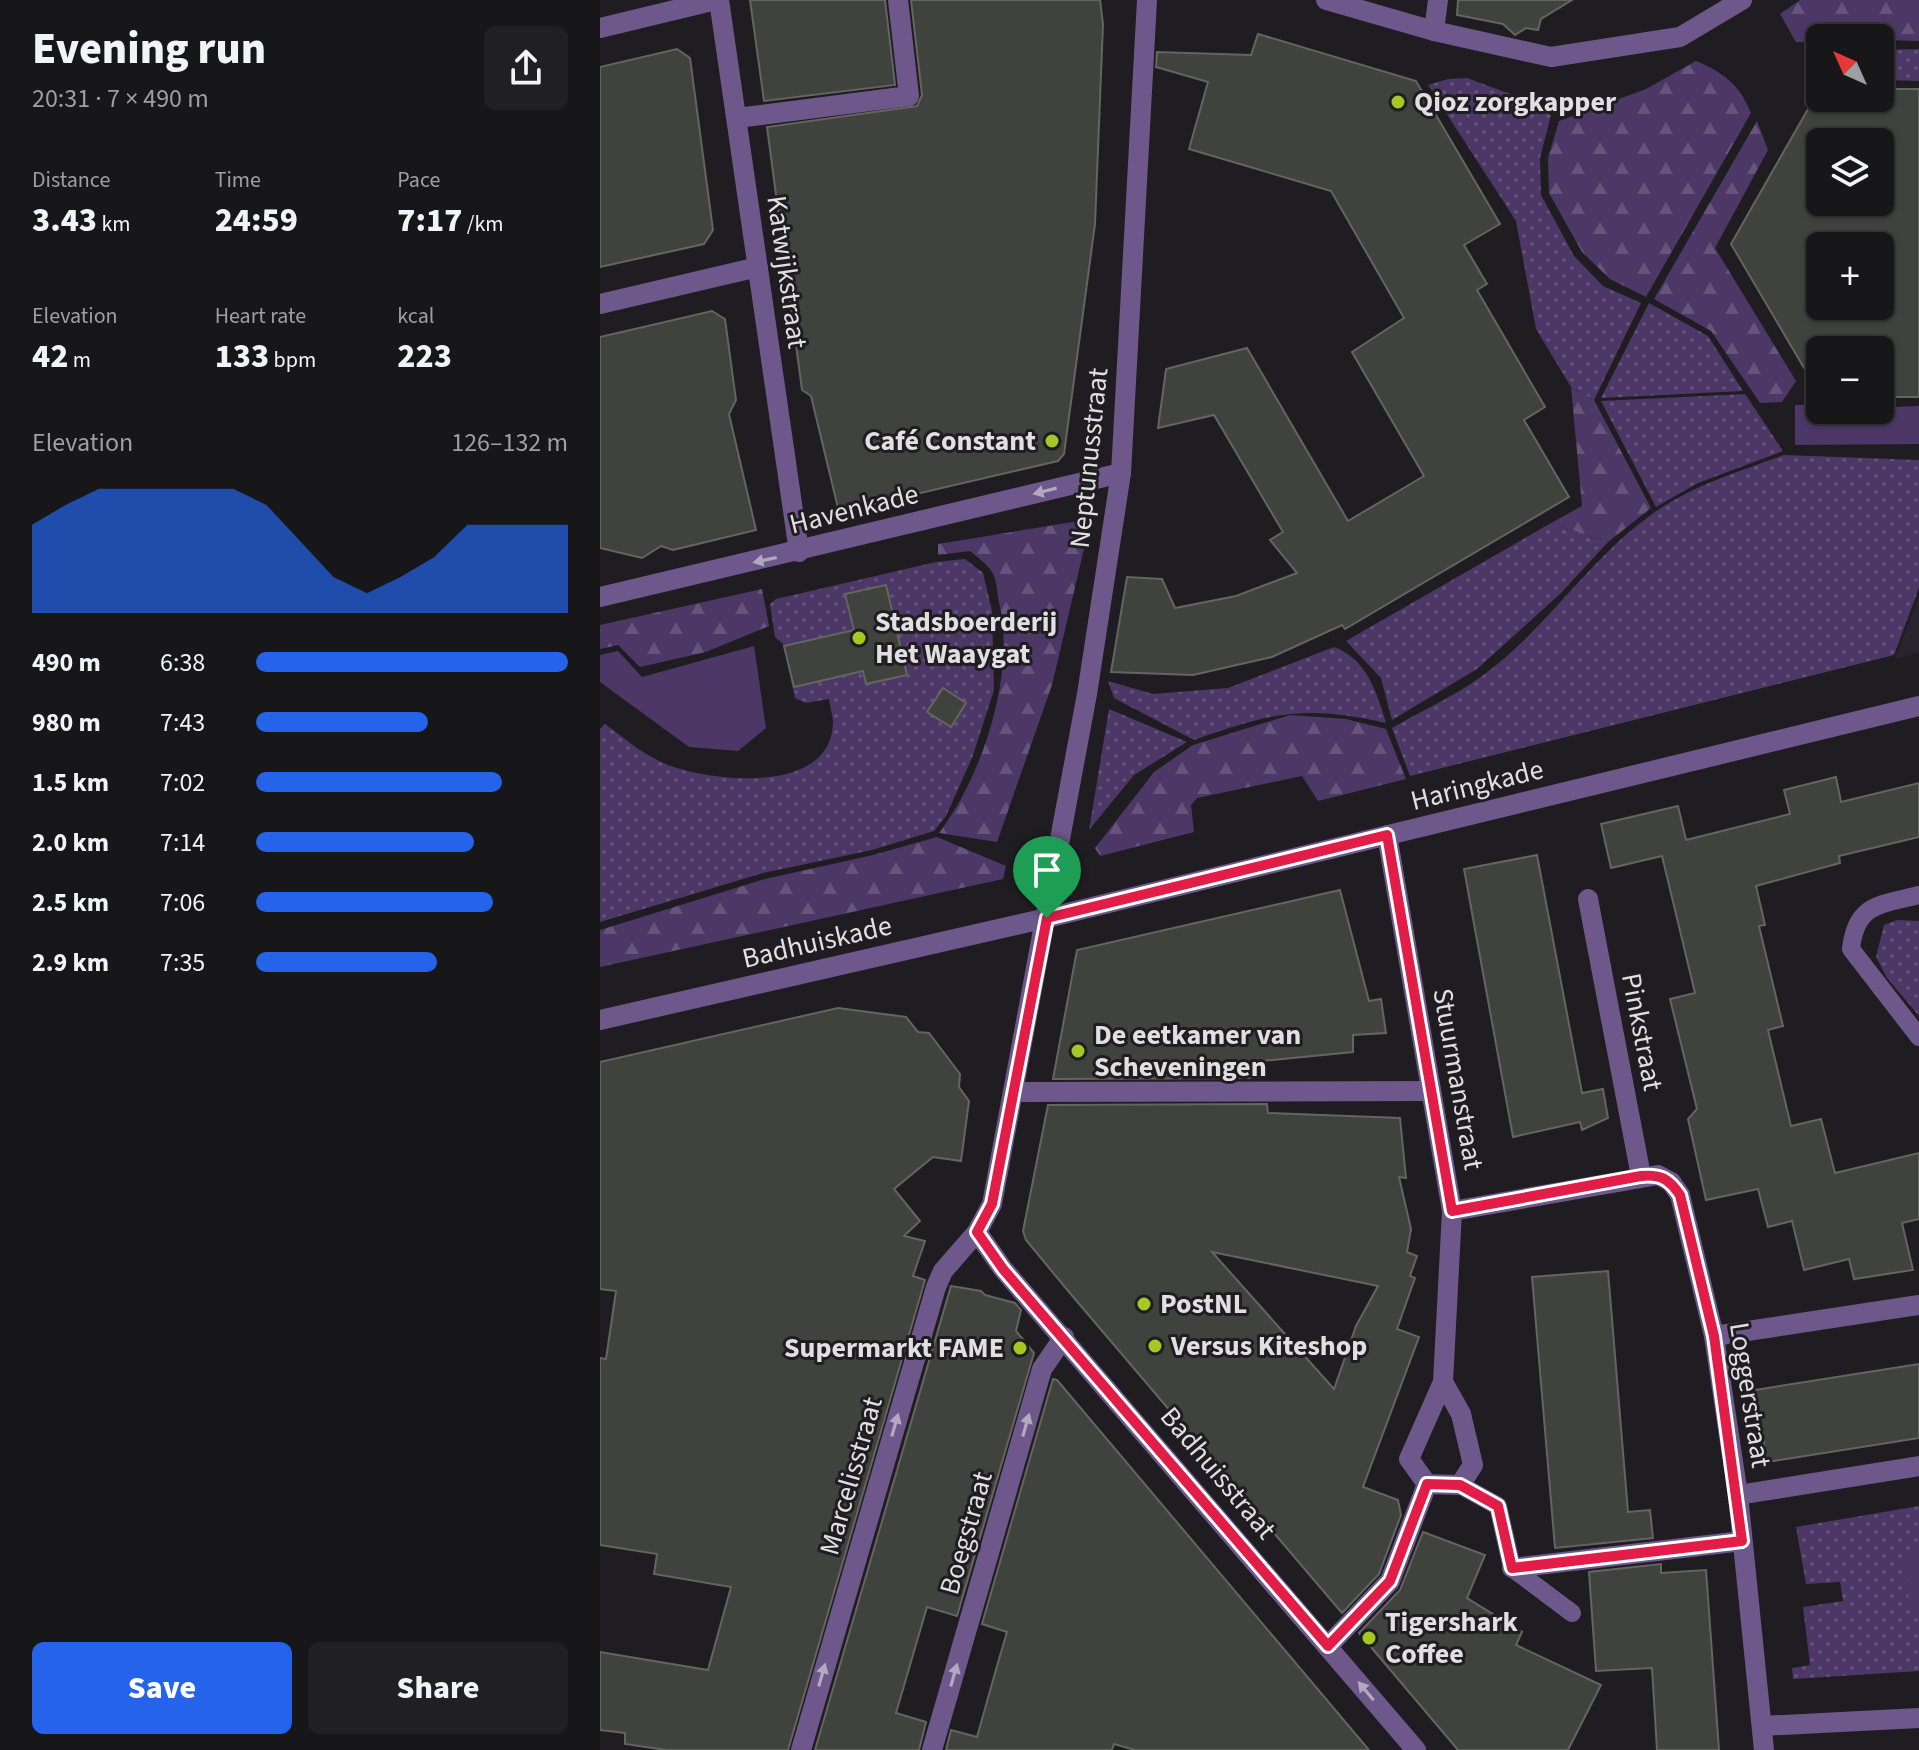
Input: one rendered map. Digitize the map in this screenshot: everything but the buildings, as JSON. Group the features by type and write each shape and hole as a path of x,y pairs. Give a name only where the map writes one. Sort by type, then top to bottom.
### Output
{"street":[{"path":"600,28 718,0"},
{"name":"Katwijkstraat","path":"718,0 799,552"},
{"path":"737,118 909,96 898,0"},
{"name":"Neptunusstraat","path":"1047,918 1121,473 1147,0"},
{"path":"1326,0 1434,31 1551,57 1680,37 1742,0"},
{"path":"1434,31 1438,0"},
{"path":"600,304 758,267"},
{"name":"Havenkade","path":"600,597 1121,473"},
{"name":"Haringkade","path":"1047,918 1919,706"},
{"name":"Stuurmanstraat","path":"1387,835 1452,1211 1443,1382 1409,1459 1427,1484"},
{"name":"Pinkstraat","path":"1588,899 1641,1176"},
{"name":"Badhuiskade","path":"600,1020 1047,918"},
{"name":"Marcelisstraat","path":"801,1750 936,1287 943,1271 977,1232 992,1204 1047,918"},
{"path":"1015,1092 1431,1091"},
{"name":"Loggerstraat","path":"1641,1176 1658,1175 1671,1182 1680,1195 1714,1336 1738,1495 1764,1750"},
{"path":"1452,1211 1641,1176"},
{"name":"Badhuisstraat","path":"977,1232 1003,1269 1416,1750"},
{"path":"1714,1336 1919,1305"},
{"name":"Boegstraat","path":"932,1750 1042,1369 1064,1337"},
{"path":"1328,1646 1390,1581 1427,1484 1460,1485 1473,1465 1461,1414 1443,1382"},
{"path":"1738,1495 1919,1466"},
{"path":"1512,1568 1742,1541"},
{"path":"1762,1726 1919,1718"}],"lane":[{"path":"1919,895 1874,906 1860,916 1851,949 1919,1037"},
{"path":"1460,1485 1498,1506 1512,1568 1572,1613"}],"shaded area":[{"path":"1919,596 1919,653 1895,659"}],"green space":[{"path":"1800,0 1919,0 1919,41 1894,40 1894,24 1806,24 1806,42 1796,42 1780,14"},
{"path":"1919,49 1919,81 1894,80 1894,50"},
{"path":"1696,61 1730,81 1751,113 1646,297 1610,279 1582,252 1549,193 1548,158 1559,121 1646,89"},
{"path":"1467,78 1521,98 1551,115 1540,158 1541,195 1574,256 1603,286 1641,303 1594,400 1571,387 1536,329 1516,221 1428,85"},
{"path":"1757,121 1768,150 1715,248 1796,381 1782,402 1760,403 1711,331 1654,299"},
{"path":"1649,303 1708,336 1743,391 1601,398"},
{"path":"1571,387 1594,400 1651,508 1608,542 1551,523 1582,506"},
{"path":"1745,394 1783,451 1698,483 1656,507 1601,401"},
{"path":"1795,405 1806,405 1806,424 1894,424 1894,407 1919,406 1919,444 1795,445"},
{"path":"1784,455 1919,460 1919,588 1894,655 1410,776 1392,728 1482,676 1527,637 1610,550 1655,512 1701,486"},
{"path":"1091,519 1052,685 997,842 939,833 969,783 992,723 1003,660 1003,630 996,583 990,569 970,551 938,555 938,544"},
{"path":"1551,523 1608,542 1560,594 1477,669 1392,720 1381,678 1346,641"},
{"path":"965,559 983,573 992,611 994,690 972,758 946,816 934,831 872,850 763,873 600,922 600,729 605,724 661,762 706,775 763,778 789,773 811,763 827,747 833,723 829,699 806,703 795,698 783,644 775,637 770,604 776,599 936,562"},
{"path":"762,589 769,626 706,652 640,667 618,645 600,649 600,625"},
{"path":"754,646 766,728 738,751 689,747 600,682 600,655 618,651 642,677"},
{"path":"1334,647 1345,652 1363,668 1386,723 1333,714 1288,714 1244,723 1194,740 1114,698 1108,681 1153,694 1228,688"},
{"path":"1109,709 1187,742 1134,775 1089,830"},
{"path":"1290,715 1346,719 1386,729 1406,779 1318,801 1302,776 1197,798 1191,805 1194,832 1100,856 1095,848 1154,772 1193,745"},
{"path":"937,837 1006,866 1003,879 600,967 600,930 765,879"},
{"path":"1897,920 1919,921 1919,1016 1887,978 1876,957 1884,925"},
{"path":"1919,1506 1919,1671 1793,1679 1792,1668 1810,1665 1803,1607 1843,1601 1840,1582 1806,1584 1796,1527"},
{"path":"1919,1553 1919,1609 1910,1610 1904,1554"}],"place":[{"name":"Qioz zorgkapper","path":"1398,102"},
{"name":"Café Constant","path":"1052,441"},
{"name":"Stadsboerderij Het Waaygat","path":"859,638"},
{"name":"De eetkamer van Scheveningen","path":"1078,1051"},
{"name":"PostNL","path":"1144,1304"},
{"name":"Versus Kiteshop","path":"1155,1346"},
{"name":"Supermarkt FAME","path":"1020,1348"},
{"name":"Tigershark Coffee","path":"1369,1638"}],"route":[{"path":"1387,835 1452,1211 1641,1176 1658,1175 1671,1182 1680,1195 1714,1336 1742,1541 1512,1568 1498,1506 1460,1485 1427,1484 1390,1581 1328,1646 1003,1269 977,1232 992,1204 1047,918 1387,835"}]}
